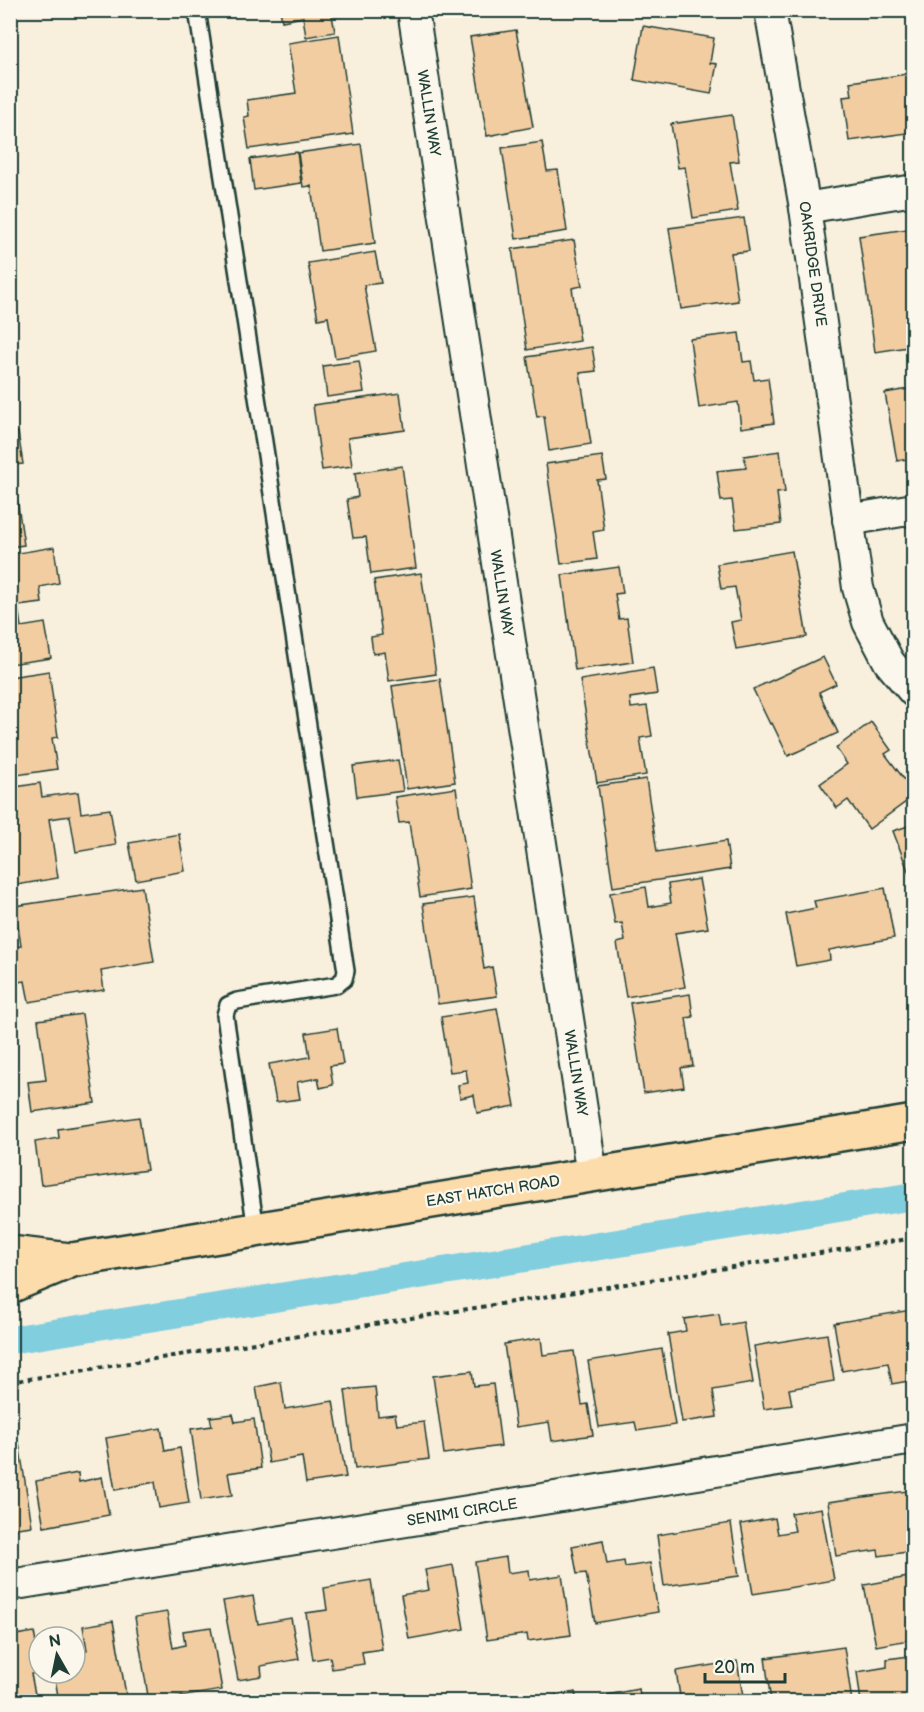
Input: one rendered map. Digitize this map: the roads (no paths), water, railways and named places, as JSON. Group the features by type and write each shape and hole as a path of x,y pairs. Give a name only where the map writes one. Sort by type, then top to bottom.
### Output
{"main road":[{"name":"EAST HATCH ROAD","path":"10,1286 72,1260 914,1122"},
{"name":"EAST HATCH ROAD","path":"10,1253 72,1260"}],"street":[{"name":"WALLIN WAY","path":"413,10 592,1176"},
{"name":"OAKRIDGE DRIVE","path":"770,10 805,208 858,588 868,622 890,662 914,692"},
{"path":"805,208 914,190"},
{"path":"848,520 914,509"},
{"name":"SENIMI CIRCLE","path":"10,1585 914,1439"}],"lane":[{"path":"197,10 346,971 344,979 336,985 237,1001 228,1005 225,1015 256,1230"}],"waterway":[{"path":"10,1340 914,1196"}]}
